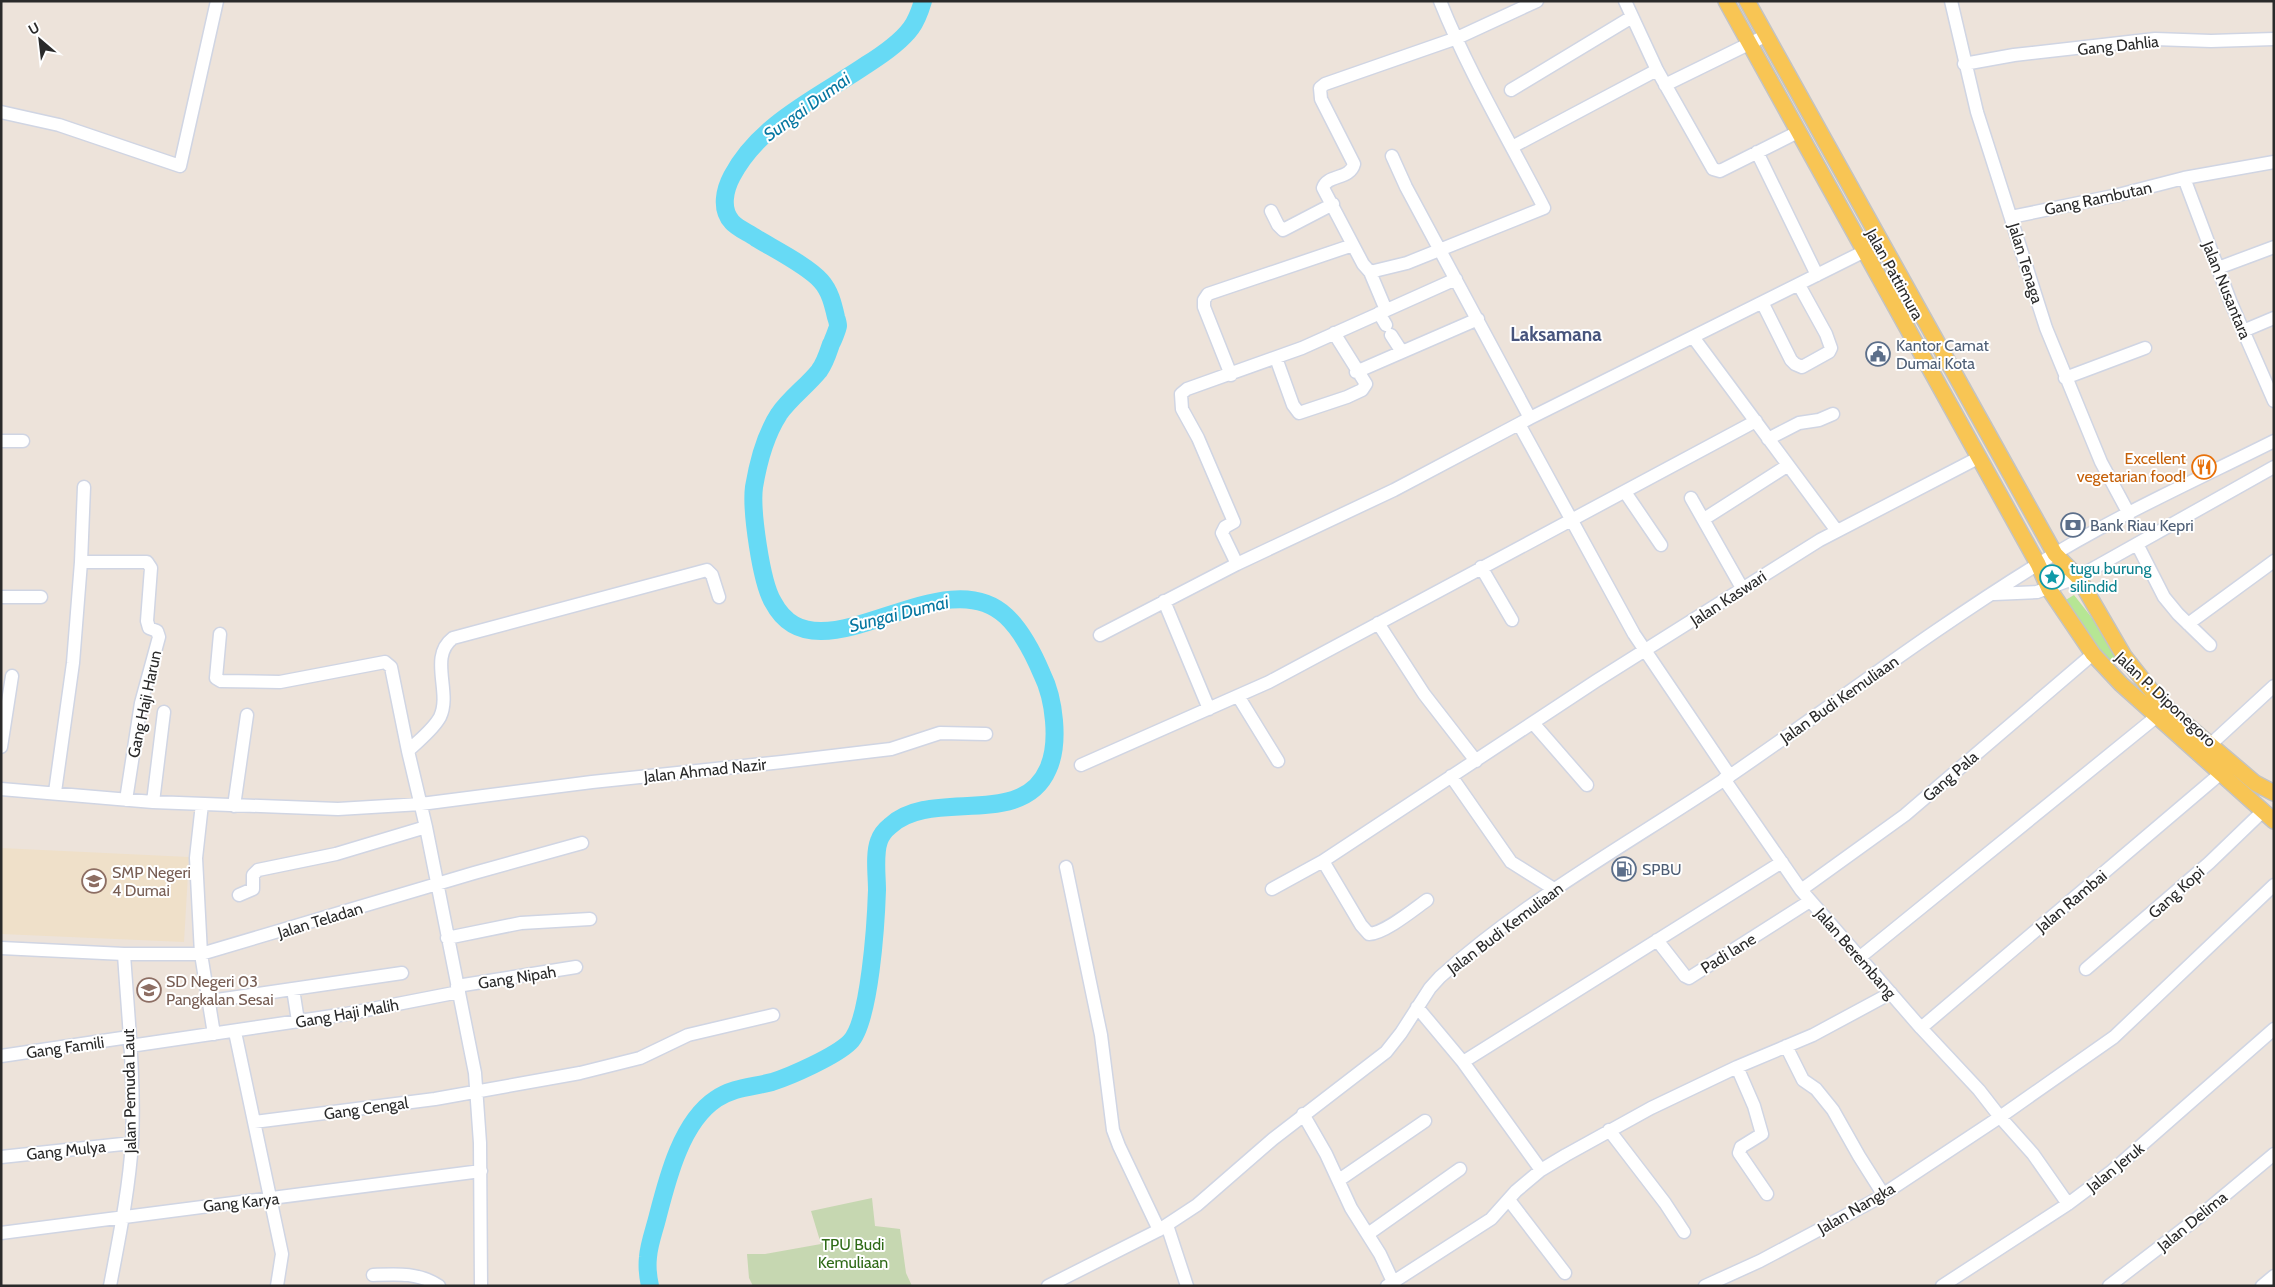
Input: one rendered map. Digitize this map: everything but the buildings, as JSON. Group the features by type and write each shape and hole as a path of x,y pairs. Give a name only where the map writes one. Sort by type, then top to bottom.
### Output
{"main road":[{"name":"Jalan Pattimura","path":"1726,1 1863,252 2038,564 2049,589"},
{"name":"Jalan Pattimura","path":"1747,1 2055,554 2078,577 2105,626 2151,692 2161,703 2212,744 2255,783 2274,793"},
{"name":"Jalan P. Diponegoro","path":"2049,589 2093,654 2132,696 2268,816"}],"street":[{"path":"1,112 59,125 180,166 217,1"},
{"path":"1370,272 1407,263 1544,208 1456,38 1440,1"},
{"path":"1402,352 1388,330 1370,272 1353,245 1323,188 1324,184 1349,174 1354,164 1321,100 1320,88 1326,84 1456,38 1537,1"},
{"name":"Jalan Tenaga","path":"1951,1 1964,64 1977,112 2046,328 2101,462 2129,514"},
{"path":"1628,2 1632,17 1657,70 1713,169 1720,171 1798,132"},
{"path":"1512,90 1632,17"},
{"path":"1665,85 1765,36"},
{"name":"Gang Dahlia","path":"1964,64 2014,55 2155,39 2211,41 2274,39"},
{"path":"1512,147 1657,70"},
{"path":"1757,152 1817,275"},
{"name":"Jalan Berembang","path":"1392,156 1478,319 1571,520 1645,650 1727,778 1801,890 1921,1028 1979,1090 2033,1154 2068,1204"},
{"name":"Gang Rambutan","path":"2012,217 2118,195 2184,178 2274,162"},
{"name":"Jalan Nusantara","path":"2184,178 2243,330 2274,401"},
{"path":"1271,211 1278,225 1284,230 1333,204"},
{"path":"1231,375 1204,307 1204,300 1208,294 1353,245"},
{"path":"2218,268 2274,247"},
{"path":"1100,635 1237,564 1394,490 1525,421 1763,304 1863,252"},
{"path":"1237,564 1222,533 1225,527 1234,522 1231,512 1198,438 1182,409 1180,398 1187,389 1276,358 1456,279"},
{"path":"1763,304 1791,360 1802,367 1829,352 1832,348 1799,285"},
{"path":"2243,330 2274,318"},
{"path":"1356,372 1478,319"},
{"path":"1276,358 1293,405 1302,414 1366,388 1364,380 1356,372 1334,333"},
{"path":"1693,337 1837,531"},
{"path":"2065,378 2145,348"},
{"path":"1768,439 1799,423 1819,420 1833,414"},
{"path":"1081,765 1238,696 1756,421"},
{"path":"1,441 22,441"},
{"name":"Jalan Budi Kemuliaan","path":"1048,1286 1163,1227 1197,1205 1303,1114 1386,1052 1401,1033 1430,988 1450,968 1554,889 1727,778 1989,595 2038,564 2129,514 2274,441"},
{"name":"Jalan Kaswari","path":"1272,889 1323,861 1742,588 1837,531 1978,458"},
{"path":"1704,519 1787,466"},
{"path":"1989,595 2037,592 2078,577 2274,467"},
{"path":"55,792 73,663 81,562 84,487"},
{"path":"1625,492 1661,545"},
{"path":"1691,498 1742,588"},
{"path":"2137,544 2164,597 2210,645"},
{"path":"2188,624 2274,561"},
{"name":"Gang Haji Harun","path":"81,562 147,562 151,568 147,621 149,628 157,631 159,637 141,703 126,800"},
{"path":"1481,567 1512,620"},
{"path":"408,752 440,716 442,706 442,655 446,643 453,638 707,570 712,575 719,597"},
{"path":"1,597 40,597"},
{"path":"1164,601 1209,709"},
{"path":"1378,623 1424,694 1476,761"},
{"path":"220,634 216,678 221,681 280,682 385,662 388,663 393,672 408,752 422,804 477,1091 481,1171 481,1286"},
{"name":"Gang Pala","path":"1801,890 1905,815 2093,654"},
{"path":"1,747 12,676"},
{"path":"2212,744 2274,686"},
{"path":"1238,696 1278,761"},
{"path":"153,802 164,712"},
{"path":"234,806 247,714"},
{"path":"1859,958 2156,717"},
{"path":"1533,723 1587,785"},
{"name":"Jalan Ahmad Nazir","path":"1,789 55,792 153,802 338,809 422,804 592,782 891,749 940,733 986,734"},
{"name":"Jalan Rambai","path":"1921,1028 2220,774"},
{"path":"1451,776 1511,862 1554,889"},
{"path":"202,804 196,858 201,954 214,1034"},
{"name":"Gang Kopi","path":"2086,969 2209,863 2268,816"},
{"path":"239,895 253,888 253,875 258,870 336,854 426,827"},
{"name":"Jalan Teladan","path":"1,948 124,954 201,954 582,843"},
{"path":"1323,861 1361,925 1369,934 1375,934 1427,900"},
{"path":"1463,1062 1782,862"},
{"path":"1066,867 1101,1035 1113,1130 1119,1146 1163,1227 1187,1286"},
{"name":"Jalan Nangka","path":"1705,1286 1760,1261 1883,1194 2000,1117 2122,1032 2274,885"},
{"name":"Padi lane","path":"1657,940 1685,976 1689,978 1810,901"},
{"path":"447,938 521,923 590,919"},
{"name":"Jalan Pemuda Laut","path":"110,1286 124,1216 132,1143 130,1042 124,954"},
{"name":"Gang Nipah","path":"458,989 576,967"},
{"path":"210,1001 402,972"},
{"path":"293,989 298,1021"},
{"name":"Gang Haji Malih","path":"214,1034 298,1021 458,989"},
{"path":"1303,1114 1339,1180 1351,1208 1368,1234 1391,1284 1491,1219 1516,1191 1540,1170 1609,1130 1736,1067 1813,1035 1890,993"},
{"path":"1417,1007 1463,1062 1540,1170"},
{"name":"Gang Cengal","path":"254,1122 435,1099 580,1073 640,1058 688,1035 773,1015"},
{"name":"Jalan Jeruk","path":"1942,1286 2068,1204 2112,1171 2274,1029"},
{"path":"235,1032 282,1254 277,1286"},
{"name":"Gang Famili","path":"1,1056 214,1034"},
{"path":"1786,1046 1803,1080 1816,1089 1833,1110 1883,1194"},
{"path":"1736,1067 1754,1106 1762,1134 1740,1146 1739,1153 1767,1194"},
{"path":"1339,1180 1425,1120"},
{"path":"1609,1130 1665,1203 1684,1232"},
{"name":"Gang Mulya","path":"1,1157 132,1143"},
{"name":"Jalan Delima","path":"2109,1286 2195,1220 2274,1154"},
{"path":"1368,1234 1460,1169"},
{"name":"Gang Karya","path":"1,1233 481,1171"},
{"path":"1509,1200 1565,1273"},
{"path":"373,1275 399,1274 418,1276 439,1286"},
{"path":"2262,1286 2274,1276"}],"shaded area":[{"name":"SMP Negeri 4 Dumai","path":"1,848 189,857 184,942 1,934"}],"green space":[{"path":"2074,595 2110,641 2117,655 2113,661 2103,656 2059,604"},
{"name":"TPU Budi Kemuliaan","path":"872,1198 875,1226 900,1229 906,1273 912,1286 753,1286 749,1278 747,1254 765,1254 821,1244 811,1211"}],"waterway":[{"name":"Sungai Dumai","path":"650,1286 648,1272 649,1247 671,1170 677,1153 693,1122 704,1109 723,1095 772,1082 813,1065 850,1042 857,1031 863,1014 871,970 877,890 877,852 883,833 907,815 928,809 997,804 1018,798 1035,787 1048,769 1052,758 1055,734 1050,695 1027,643 1006,616 979,601 948,600 915,607 849,627 819,631 793,624 773,602 765,579 758,546 753,498 760,459 766,440 783,408 821,368 838,325 829,293 815,275 732,222 728,217 725,205 727,187 744,157 774,126 902,39 915,22 923,1"}],"place":[{"name":"Kantor Camat Dumai Kota","path":"1878,354"},
{"name":"Excellent vegetarian food!","path":"2204,467"},
{"name":"Bank Riau Kepri","path":"2073,525"},
{"name":"tugu burung silindid","path":"2052,577"},
{"name":"SPBU","path":"1624,869"},
{"name":"SMP Negeri 4 Dumai","path":"94,881"},
{"name":"SD Negeri 03 Pangkalan Sesai","path":"149,990"}],"district":[{"name":"Laksamana","path":"1556,334"}]}
